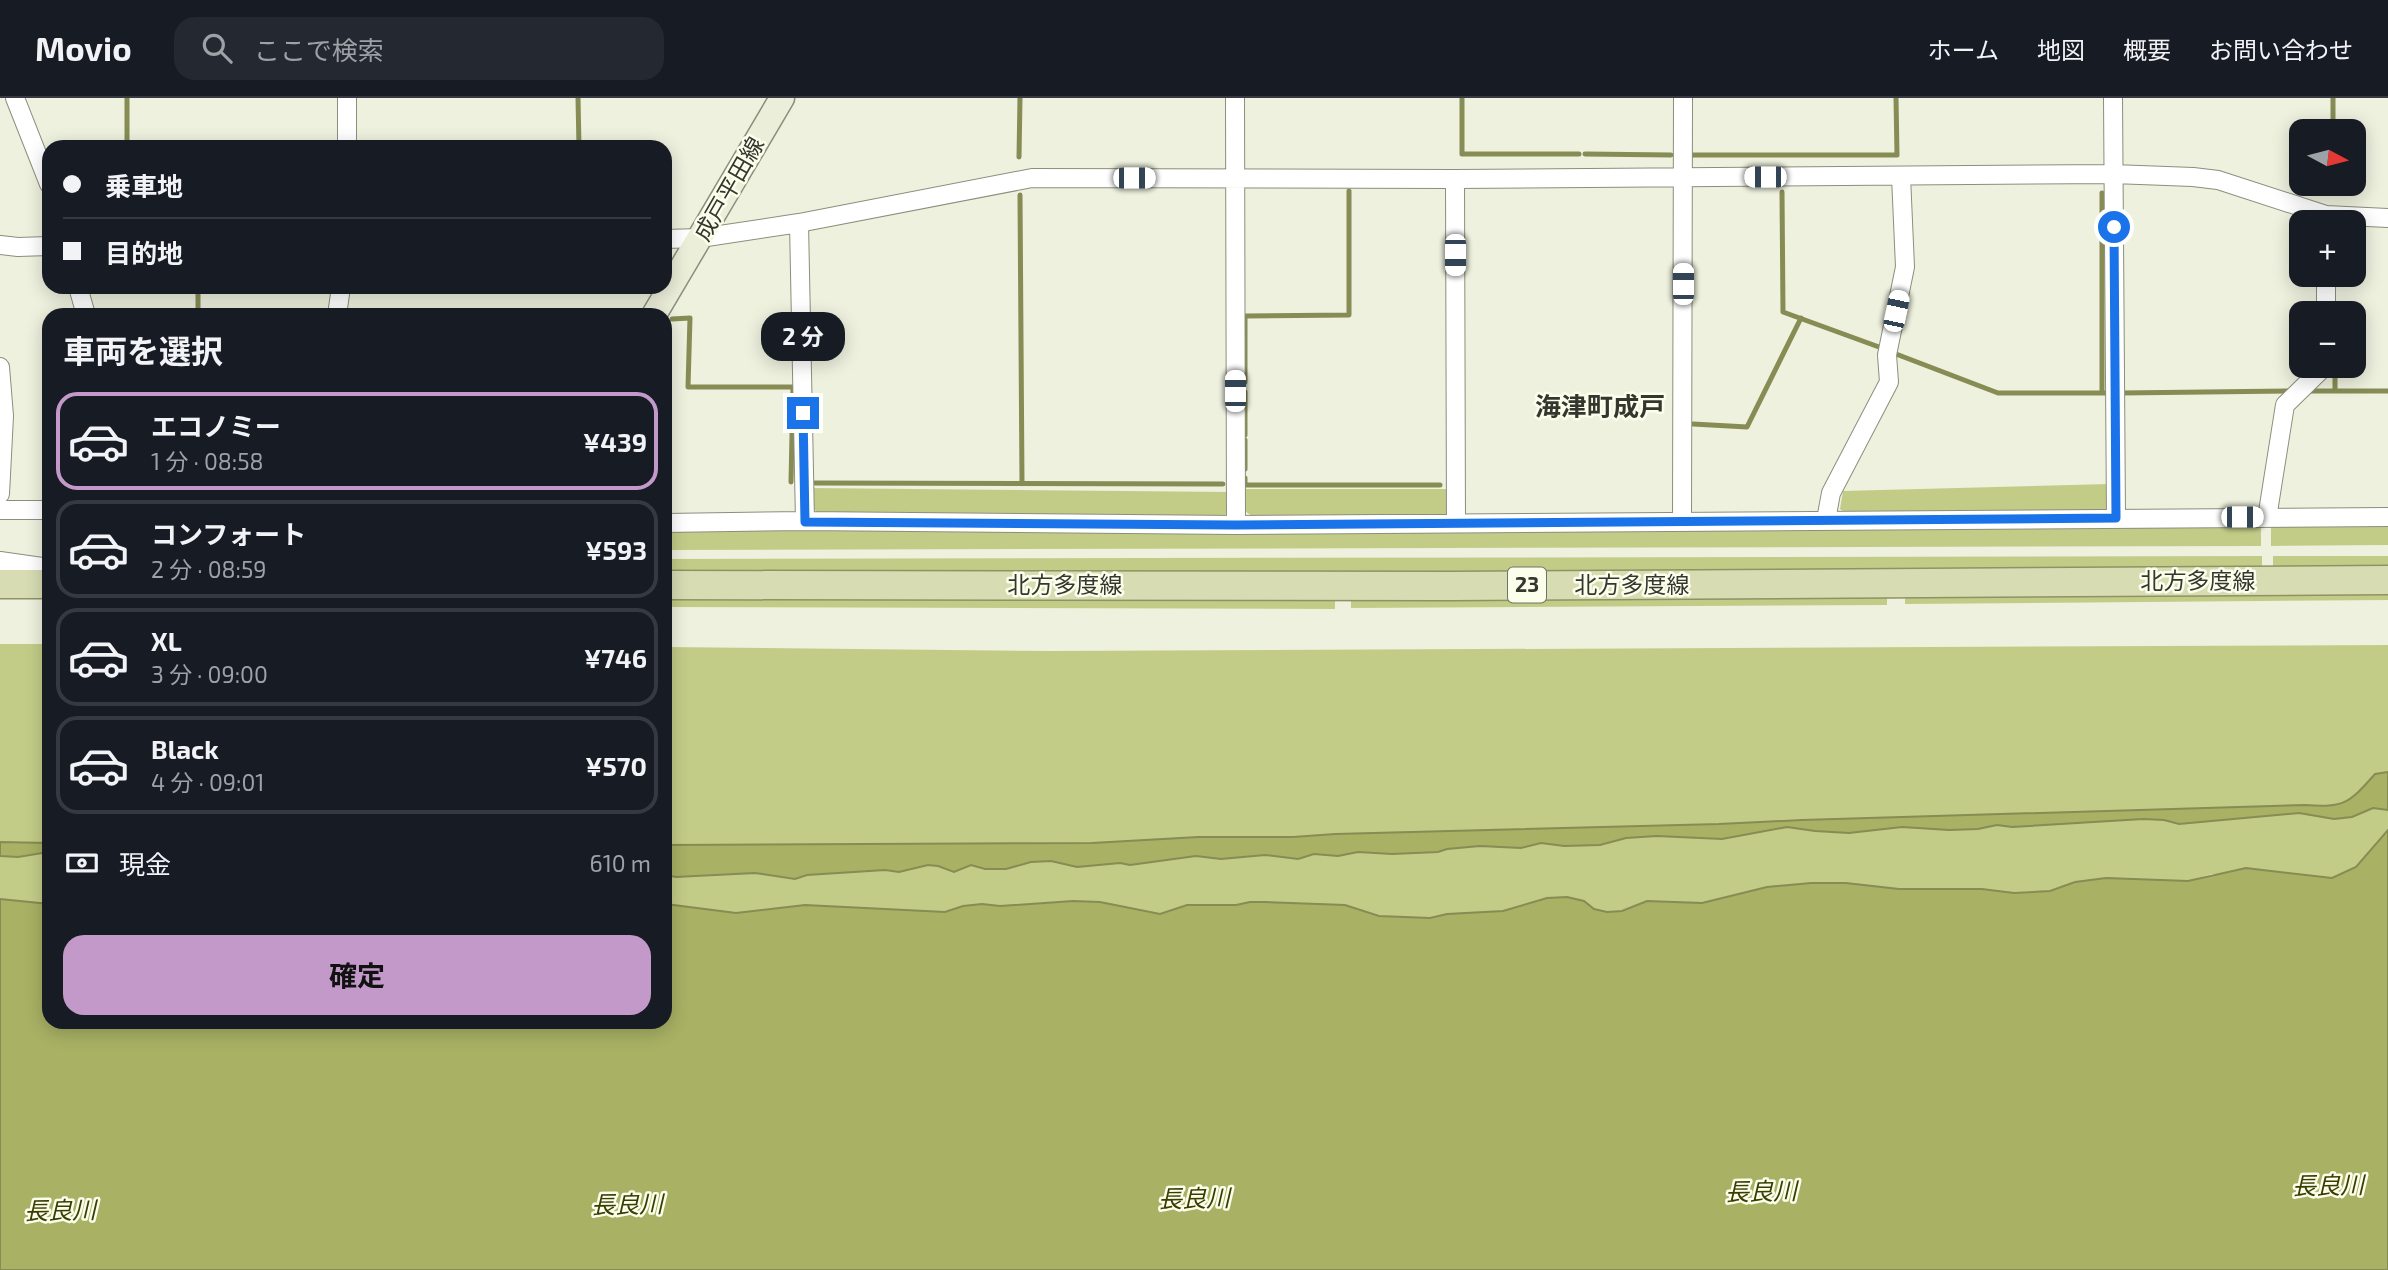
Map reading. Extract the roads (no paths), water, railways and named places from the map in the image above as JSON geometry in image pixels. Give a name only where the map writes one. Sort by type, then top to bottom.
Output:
[{"type":"main road","name":"成戸平田線","points":[[672,285],[782,98]]},
{"type":"main road","name":"北方多度線","points":[[672,585],[1467,586],[2388,580]]},
{"type":"main road","points":[[0,584],[42,584]]},
{"type":"street","points":[[15,98],[42,166]]},
{"type":"street","points":[[347,98],[347,140]]},
{"type":"street","points":[[1235,98],[1236,525]]},
{"type":"street","points":[[1682,522],[1683,98]]},
{"type":"street","points":[[2113,98],[2116,518]]},
{"type":"street","points":[[672,239],[700,238],[799,223],[1032,178],[1455,179],[2113,174],[2218,180],[2303,210]]},
{"type":"street","points":[[1826,520],[1831,493],[1889,382],[1887,355],[1905,267],[1901,176]]},
{"type":"street","points":[[1455,179],[1456,523]]},
{"type":"street","points":[[2366,218],[2388,218]]},
{"type":"street","points":[[799,223],[805,522]]},
{"type":"street","points":[[0,245],[42,246]]},
{"type":"street","points":[[0,367],[4,416],[0,494]]},
{"type":"street","points":[[2267,517],[2285,405],[2313,378]]},
{"type":"street","points":[[0,510],[42,510]]},
{"type":"street","points":[[672,523],[1236,525],[2388,517]]},
{"type":"street","points":[[0,561],[42,567]]},
{"type":"water","points":[[2388,772],[2388,810],[2373,808],[2352,817],[2334,819],[2299,813],[2179,824],[2143,819],[2012,827],[1997,825],[1949,830],[1902,827],[1849,833],[1787,827],[1722,839],[1657,836],[1626,838],[1600,845],[1564,846],[1541,843],[1521,848],[1480,846],[1438,852],[1358,852],[1338,856],[1314,854],[1298,859],[1265,855],[1221,859],[1196,856],[1130,865],[1120,863],[1077,867],[1051,861],[1031,862],[1006,869],[985,869],[971,865],[954,872],[928,865],[899,872],[885,870],[807,875],[795,879],[755,873],[672,876],[672,845],[1092,843],[1198,837],[1293,837],[2329,806],[2352,797],[2375,774]]},
{"type":"water","name":"長良川","points":[[2388,830],[2388,1270],[0,1270],[0,899],[42,903],[42,1029],[672,1029],[672,905],[736,913],[805,905],[945,912],[982,904],[1000,906],[1073,901],[1100,902],[1160,914],[1187,905],[1266,902],[1345,905],[1379,916],[1430,918],[1447,914],[1503,911],[1547,898],[1567,897],[1584,901],[1594,909],[1622,911],[1647,901],[1702,903],[1767,887],[1811,883],[1846,883],[1899,889],[1982,889],[2014,893],[2050,891],[2075,882],[2106,878],[2188,881],[2246,868],[2332,878],[2356,867]]},
{"type":"water","points":[[0,842],[42,843],[42,853],[18,857],[0,856]]},
{"type":"waterway","points":[[127,98],[127,140]]},
{"type":"waterway","points":[[578,98],[579,140]]},
{"type":"waterway","points":[[1019,157],[1020,98]]},
{"type":"waterway","points":[[1462,98],[1462,154],[1579,154]]},
{"type":"waterway","points":[[1691,155],[1897,155],[1896,98]]},
{"type":"waterway","points":[[2333,98],[2333,119]]},
{"type":"waterway","points":[[1585,154],[1671,155]]},
{"type":"waterway","points":[[1245,382],[1245,316],[1349,315],[1349,191]]},
{"type":"waterway","points":[[1782,192],[1783,312],[1879,347]]},
{"type":"waterway","points":[[2102,193],[2102,393]]},
{"type":"waterway","points":[[1020,195],[1022,484]]},
{"type":"waterway","points":[[198,294],[198,308]]},
{"type":"waterway","points":[[672,319],[690,318],[688,387],[793,387],[791,482]]},
{"type":"waterway","points":[[1693,424],[1747,427],[1801,318]]},
{"type":"waterway","points":[[1896,354],[1998,393],[2107,393]]},
{"type":"waterway","points":[[2335,378],[2335,391]]},
{"type":"waterway","points":[[2121,393],[2290,391]]},
{"type":"waterway","points":[[2310,391],[2388,391]]},
{"type":"waterway","points":[[1245,392],[1245,435]]},
{"type":"waterway","points":[[1245,440],[1245,469]]},
{"type":"waterway","points":[[1245,478],[1245,485],[1440,485]]},
{"type":"waterway","points":[[815,483],[1223,484]]},
{"type":"district","name":"海津町成戸","points":[[1600,407]]}]
